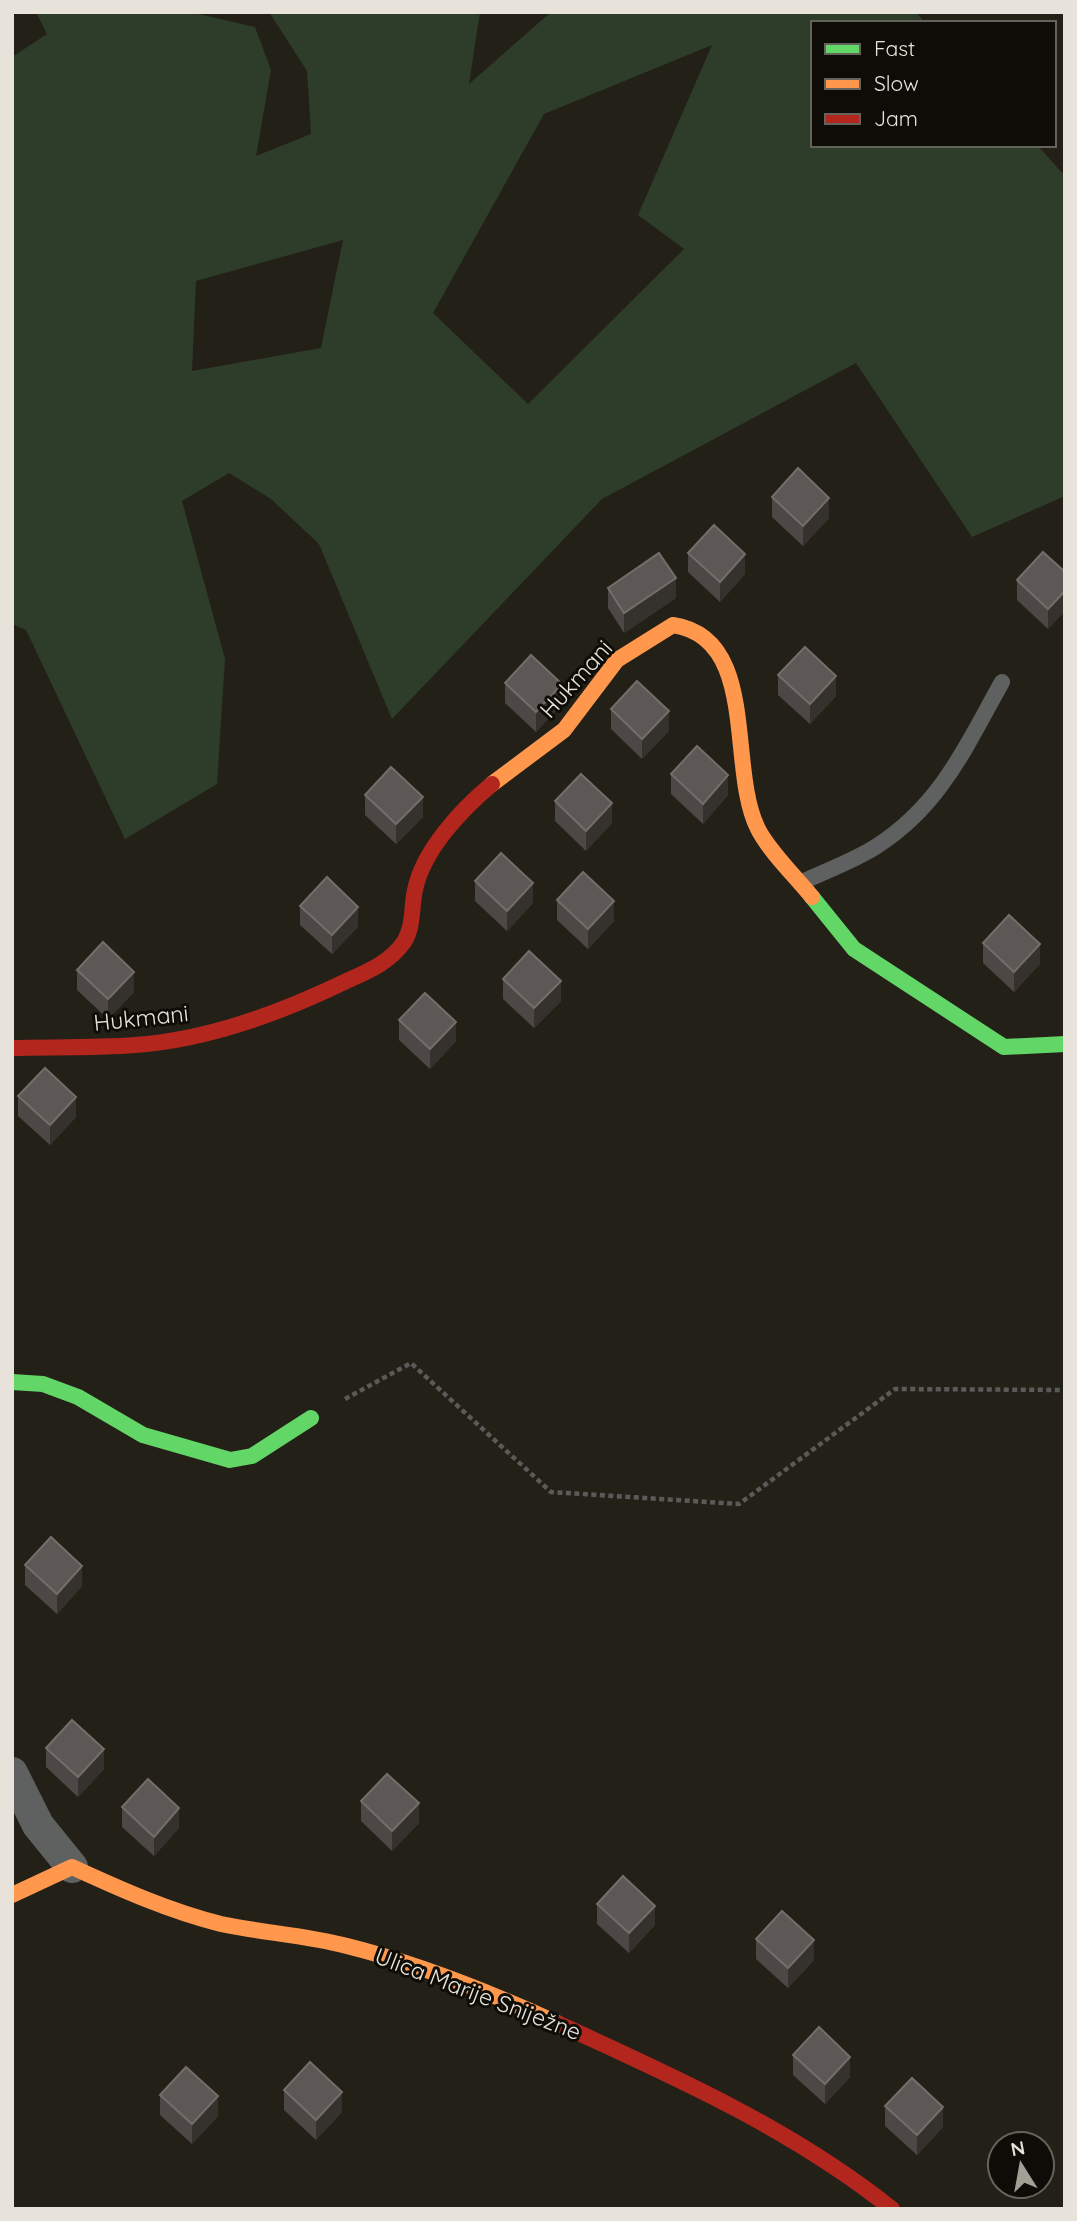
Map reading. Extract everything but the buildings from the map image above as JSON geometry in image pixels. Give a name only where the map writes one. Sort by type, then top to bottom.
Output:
[{"type":"street","name":"Hukmani","points":[[12,1048],[136,1045],[223,1030],[288,1009],[388,961],[405,940],[412,921],[415,888],[439,839],[463,808],[508,770],[564,730],[617,660],[673,625],[693,628],[717,649],[731,674],[749,804],[758,829],[854,949],[1004,1047],[1065,1044]]},
{"type":"street","points":[[12,1382],[43,1384],[78,1396],[143,1434],[230,1461],[252,1456],[311,1418]]},
{"type":"street","name":"Ulica Marije Sniježne","points":[[12,1773],[38,1825],[72,1867],[131,1895],[211,1920],[238,1928],[350,1946],[543,2014],[789,2135],[865,2186],[892,2209]]},
{"type":"street","points":[[12,1895],[72,1867]]},
{"type":"lane","points":[[800,883],[875,848],[910,822],[937,794],[1002,682]]},
{"type":"path","points":[[311,1418],[411,1363],[551,1492],[739,1504],[895,1388],[1065,1390]]},
{"type":"green space","points":[[36,12],[190,12],[255,27],[271,70],[256,156],[311,134],[307,71],[269,12],[480,12],[469,84],[551,12],[916,12],[923,21],[811,21],[811,147],[1039,147],[1065,176],[1065,496],[972,537],[856,363],[602,499],[392,719],[319,544],[271,499],[229,473],[182,501],[225,659],[217,784],[125,839],[26,630],[12,624],[12,57],[47,34]],"holes":[[[712,45],[638,215],[684,249],[528,404],[433,313],[544,114]],[[343,240],[321,348],[192,371],[196,281]]]},
{"type":"traffic: fast","points":[[812,897],[854,949],[1004,1047],[1065,1044]]},
{"type":"traffic: fast","points":[[12,1382],[43,1384],[78,1397],[143,1435],[230,1460],[252,1456],[311,1418]]},
{"type":"traffic: slow","points":[[492,784],[564,730],[617,660],[673,625],[700,635],[719,654],[730,679],[749,803],[758,829],[812,897]]},
{"type":"traffic: slow","points":[[12,1895],[72,1867],[145,1899],[202,1919],[332,1942],[401,1961],[480,1990],[557,2023]]},
{"type":"traffic: jam","points":[[12,1048],[120,1046],[188,1038],[265,1016],[374,968],[398,950],[407,936],[419,875],[435,845],[468,805],[492,784]]},
{"type":"traffic: jam","points":[[557,2023],[688,2084],[773,2129],[854,2180],[892,2209]]}]
